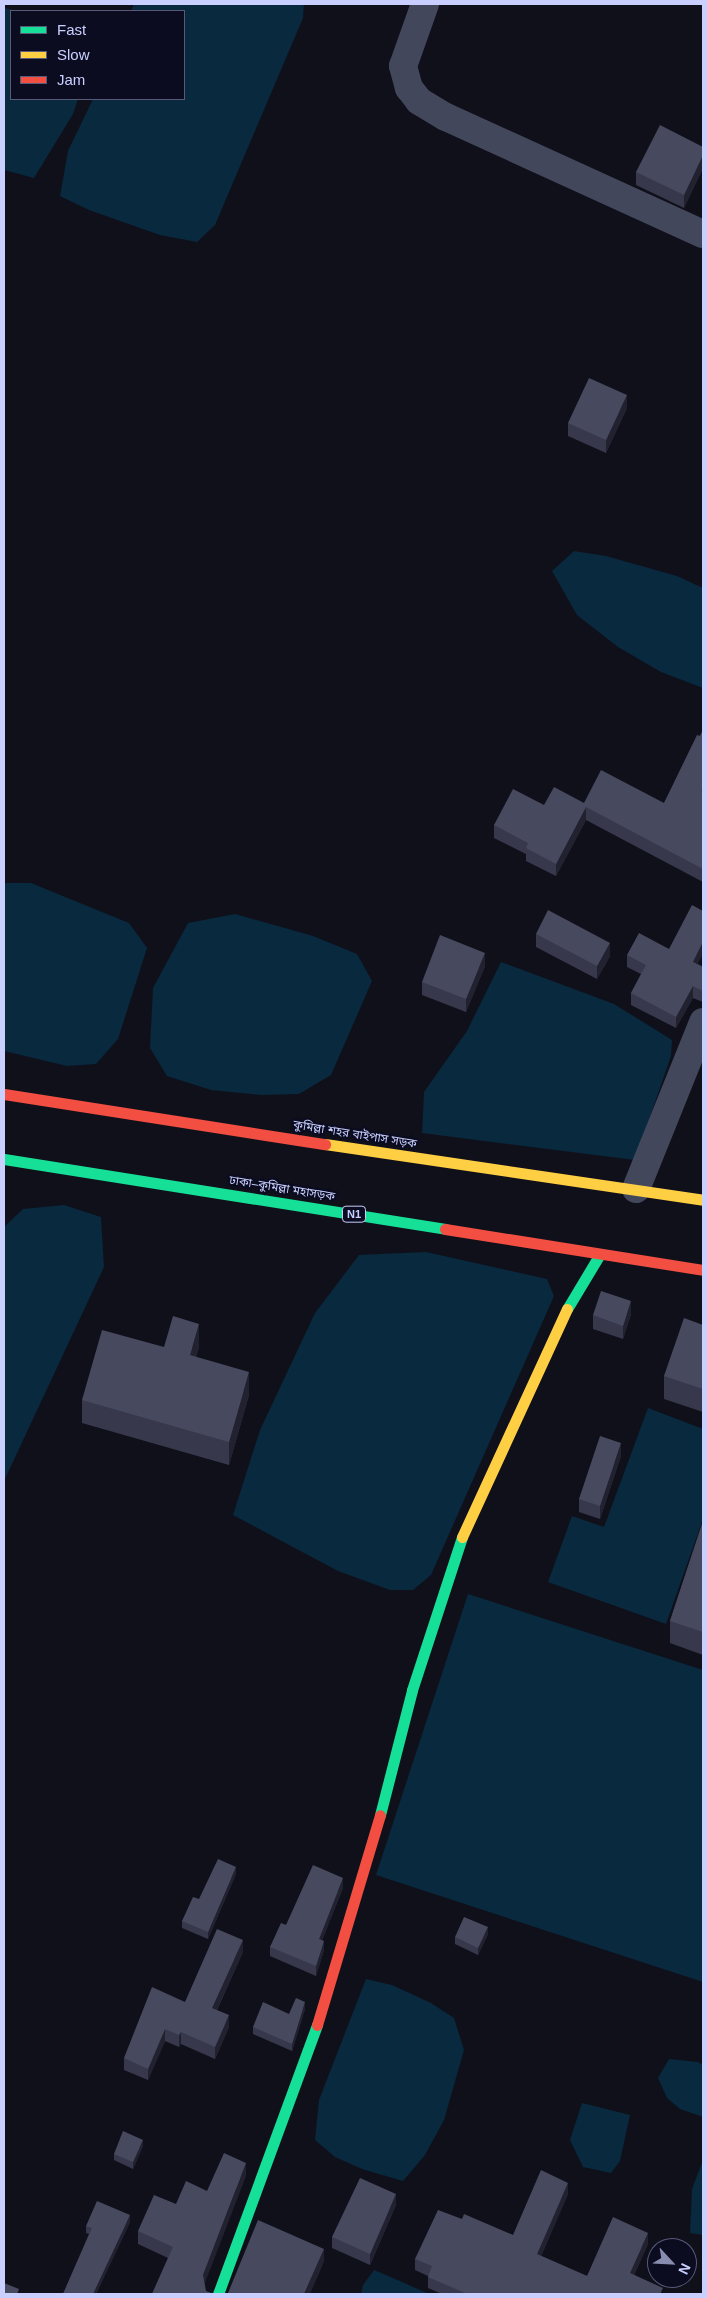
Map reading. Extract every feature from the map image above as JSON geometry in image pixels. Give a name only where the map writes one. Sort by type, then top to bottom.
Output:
[{"type":"main road","name":"কুমিল্লা শহর বাইপাস সড়ক","points":[[4,1094],[533,1177],[636,1189],[703,1200]]},
{"type":"main road","name":"ঢাকা–কুমিল্লা মহাসড়ক","points":[[4,1159],[703,1270]]},
{"type":"main road","points":[[218,2294],[304,2066],[369,1857],[412,1690],[456,1551],[563,1316],[600,1254]]},
{"type":"street","points":[[425,4],[403,66],[409,88],[419,101],[446,117],[703,234]]},
{"type":"street","points":[[636,1189],[703,1022]]},
{"type":"water","points":[[134,4],[304,4],[303,18],[215,225],[197,242],[160,235],[89,210],[60,196],[68,151],[93,100],[185,100],[185,10],[131,10]]},
{"type":"water","points":[[4,8],[14,10],[10,10],[10,100],[78,100],[73,114],[34,178],[4,170]]},
{"type":"water","points":[[574,551],[606,556],[677,576],[703,588],[703,688],[661,672],[618,647],[577,615],[552,571]]},
{"type":"water","points":[[4,883],[31,883],[129,923],[147,948],[118,1039],[96,1064],[67,1066],[4,1051]]},
{"type":"water","points":[[235,914],[313,936],[357,954],[372,981],[331,1075],[299,1094],[261,1095],[211,1090],[167,1076],[150,1048],[153,988],[188,923]]},
{"type":"water","points":[[501,962],[614,1004],[672,1040],[671,1056],[635,1160],[422,1133],[424,1092],[467,1031]]},
{"type":"water","points":[[64,1205],[101,1217],[104,1267],[4,1481],[4,1227],[23,1209]]},
{"type":"water","points":[[426,1252],[547,1279],[554,1296],[431,1575],[413,1590],[390,1590],[338,1571],[233,1515],[260,1430],[315,1313],[359,1255]]},
{"type":"water","points":[[648,1408],[703,1429],[703,1519],[666,1624],[548,1582],[572,1516],[604,1527]]},
{"type":"water","points":[[468,1594],[703,1670],[703,1982],[376,1875]]},
{"type":"water","points":[[366,1979],[392,1985],[431,2003],[454,2018],[464,2050],[444,2120],[425,2155],[403,2181],[362,2169],[335,2157],[315,2140],[319,2100]]},
{"type":"water","points":[[669,2059],[698,2062],[703,2065],[703,2117],[680,2109],[667,2098],[658,2078]]},
{"type":"water","points":[[582,2103],[630,2115],[620,2161],[611,2173],[583,2167],[570,2140]]},
{"type":"water","points":[[703,2160],[703,2235],[690,2233],[692,2189]]},
{"type":"water","points":[[374,2270],[429,2294],[361,2294],[363,2285]]},
{"type":"building","points":[[660,125],[703,147],[703,155],[684,195],[636,172]]},
{"type":"building","points":[[589,378],[627,395],[606,440],[568,423]]},
{"type":"building","points":[[703,730],[703,787],[701,791],[703,792],[703,869],[586,807],[556,864],[526,848],[528,843],[494,825],[513,789],[544,805],[554,787],[584,803],[601,770],[664,803],[697,735],[700,736]]},
{"type":"building","points":[[692,905],[703,911],[703,942],[693,962],[703,967],[703,991],[693,986],[676,1017],[631,993],[646,965],[627,955],[639,933],[669,949]]},
{"type":"building","points":[[548,910],[610,943],[597,966],[536,934]]},
{"type":"building","points":[[440,935],[485,953],[466,999],[422,982]]},
{"type":"building","points":[[601,1291],[631,1301],[623,1326],[593,1315]]},
{"type":"building","points":[[173,1316],[199,1324],[190,1355],[249,1372],[229,1442],[82,1400],[102,1330],[164,1347]]},
{"type":"building","points":[[684,1318],[703,1325],[703,1389],[664,1376]]},
{"type":"building","points":[[600,1436],[621,1443],[600,1506],[579,1499]]},
{"type":"building","points":[[703,1521],[703,1632],[670,1621]]},
{"type":"building","points":[[218,1859],[236,1867],[208,1932],[182,1921],[193,1897],[199,1899]]},
{"type":"building","points":[[313,1865],[343,1878],[319,1939],[324,1941],[316,1966],[270,1947],[281,1923],[286,1925]]},
{"type":"building","points":[[464,1917],[488,1927],[478,1948],[455,1937]]},
{"type":"building","points":[[217,1929],[243,1940],[212,2008],[229,2015],[215,2047],[181,2032],[179,2035],[165,2029],[148,2069],[124,2058],[152,1987],[185,2002]]},
{"type":"building","points":[[296,1998],[305,2002],[292,2044],[253,2027],[263,2002],[289,2014]]},
{"type":"building","points":[[123,2131],[143,2140],[133,2162],[114,2154]]},
{"type":"building","points":[[224,2153],[246,2163],[203,2275],[206,2291],[214,2294],[152,2294],[173,2247],[138,2231],[154,2195],[176,2204],[186,2181],[207,2191]]},
{"type":"building","points":[[541,2170],[568,2183],[537,2254],[587,2276],[613,2217],[648,2233],[630,2273],[647,2281],[647,2288],[663,2288],[660,2294],[464,2294],[428,2277],[432,2266],[415,2259],[438,2210],[462,2219],[464,2214],[513,2235]]},
{"type":"building","points":[[360,2178],[396,2194],[370,2254],[332,2237]]},
{"type":"building","points":[[97,2201],[130,2215],[93,2294],[63,2294],[92,2228],[86,2226]]},
{"type":"building","points":[[258,2220],[324,2249],[304,2294],[225,2294],[228,2293]]},
{"type":"building","points":[[4,2283],[19,2289],[17,2294],[4,2294]]},
{"type":"traffic: fast","points":[[4,1159],[445,1229]]},
{"type":"traffic: fast","points":[[567,1309],[600,1254]]},
{"type":"traffic: fast","points":[[380,1815],[412,1690],[462,1537]]},
{"type":"traffic: fast","points":[[218,2294],[317,2025]]},
{"type":"traffic: slow","points":[[325,1144],[703,1200]]},
{"type":"traffic: slow","points":[[462,1537],[567,1309]]},
{"type":"traffic: jam","points":[[4,1094],[325,1144]]},
{"type":"traffic: jam","points":[[445,1229],[703,1270]]},
{"type":"traffic: jam","points":[[317,2025],[380,1815]]}]
